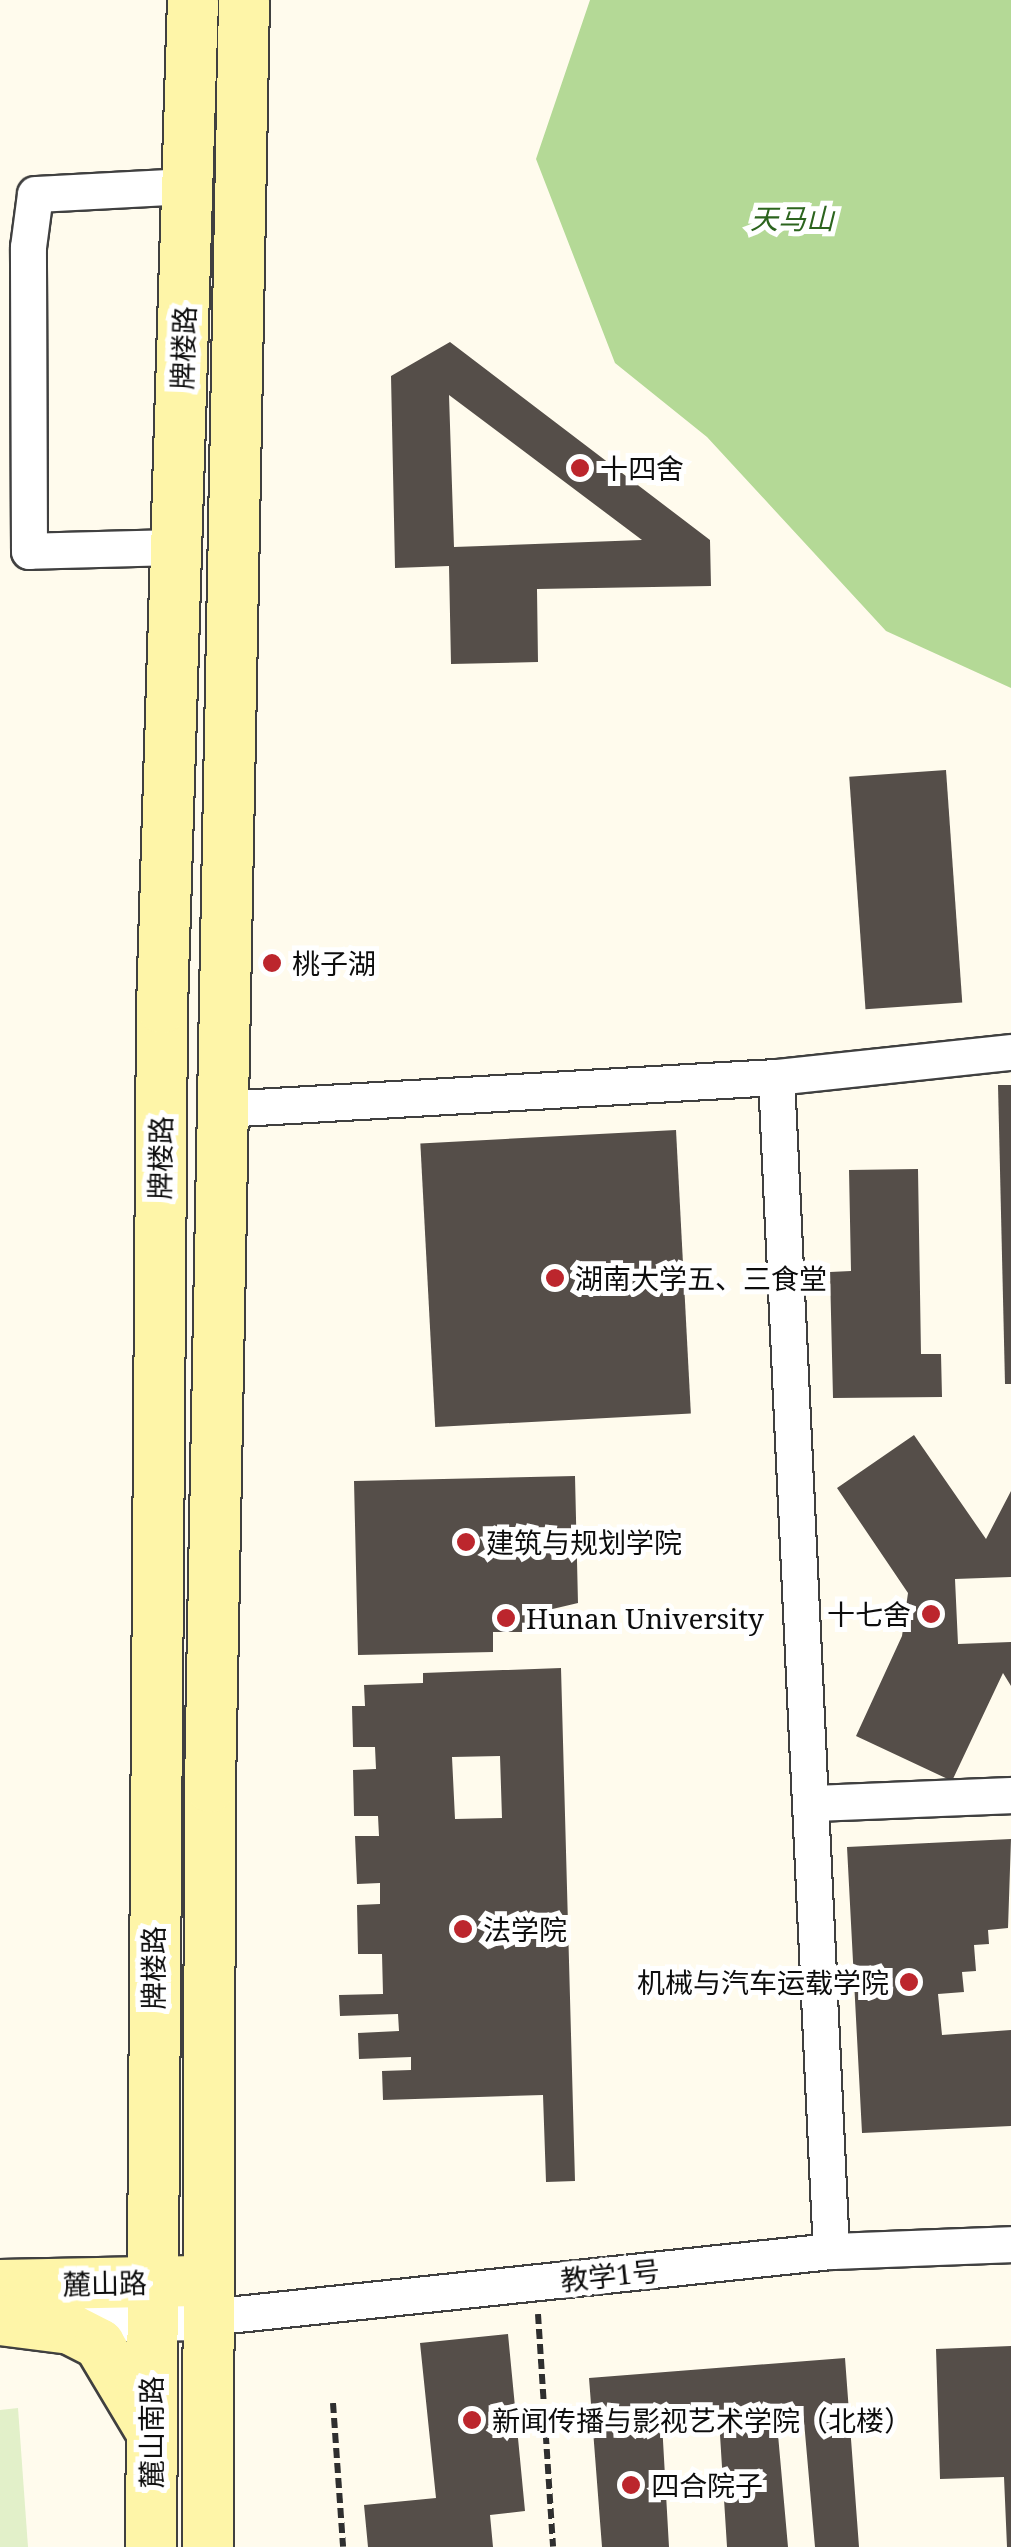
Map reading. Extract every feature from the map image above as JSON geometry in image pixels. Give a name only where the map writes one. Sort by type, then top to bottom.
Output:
[{"type":"main road","name":"牌楼路","points":[[150,2299],[162,1008],[193,0]]},
{"type":"main road","name":"牌楼路","points":[[208,2547],[222,1109],[244,0]]},
{"type":"main road","points":[[15,2302],[108,2253],[141,2207],[151,2174]]},
{"type":"main road","name":"麓山路","points":[[15,2302],[209,2298]]},
{"type":"main road","name":"麓山南路","points":[[150,2299],[152,2547]]},
{"type":"main road","points":[[15,2302],[99,2344],[151,2434]]},
{"type":"street","points":[[177,547],[29,551],[28,247],[35,194],[188,186]]},
{"type":"street","points":[[222,1109],[776,1077],[1011,1052]]},
{"type":"street","points":[[776,1077],[813,1803],[831,2252]]},
{"type":"street","points":[[813,1803],[1011,1795]]},
{"type":"street","name":"教学1号","points":[[209,2298],[536,2282],[831,2252],[1011,2244]]},
{"type":"path","points":[[536,2282],[553,2547]]},
{"type":"path","points":[[333,2403],[344,2547]]},
{"type":"green space","name":"天马山","points":[[590,0],[1011,0],[1011,688],[886,631],[707,437],[615,363],[536,159]]},
{"type":"green space","points":[[18,2408],[28,2547],[0,2547],[0,2410]]},
{"type":"building","name":"十四舍","points":[[450,342],[710,540],[711,586],[537,589],[538,662],[451,664],[449,566],[395,568],[391,376]],"holes":[[[449,395],[642,540],[454,547]]]},
{"type":"building","points":[[946,770],[962,1002],[865,1009],[849,777]]},
{"type":"building","points":[[998,1085],[1011,1085],[1011,1384],[1005,1384]]},
{"type":"building","name":"湖南大学五、三食堂","points":[[676,1130],[691,1414],[435,1427],[420,1143]]},
{"type":"building","points":[[918,1169],[921,1354],[941,1354],[942,1397],[833,1398],[830,1272],[851,1271],[849,1170]]},
{"type":"building","name":"十七舍","points":[[914,1435],[986,1539],[1011,1491],[1011,1577],[955,1579],[958,1644],[1011,1642],[1011,1686],[1003,1673],[952,1781],[856,1736],[902,1636],[908,1593],[837,1488]]},
{"type":"building","name":"建筑与规划学院","points":[[575,1476],[578,1603],[527,1615],[527,1632],[493,1632],[493,1652],[358,1655],[354,1481]]},
{"type":"building","name":"法学院","points":[[561,1668],[575,2181],[546,2182],[543,2095],[383,2100],[382,2071],[411,2070],[411,2057],[359,2059],[358,2033],[399,2031],[398,2014],[340,2016],[339,1995],[383,1994],[382,1954],[358,1954],[357,1905],[380,1904],[380,1883],[357,1884],[355,1836],[379,1836],[378,1816],[354,1816],[353,1770],[376,1769],[375,1747],[353,1747],[352,1706],[365,1706],[364,1685],[423,1683],[423,1673]],"holes":[[[500,1756],[502,1818],[455,1819],[452,1757]]]},
{"type":"building","name":"机械与汽车运载学院","points":[[1011,1839],[1008,1928],[988,1930],[989,1944],[974,1945],[976,1971],[962,1972],[964,1992],[938,1994],[942,2035],[1011,2030],[1011,2126],[862,2133],[847,1847]]},
{"type":"building","name":"新闻传播与影视艺术学院（北楼）","points":[[508,2334],[525,2511],[490,2515],[493,2547],[368,2547],[364,2505],[436,2498],[420,2343]]},
{"type":"building","points":[[1011,2346],[1011,2547],[1007,2547],[1004,2477],[940,2479],[936,2349]]},
{"type":"building","name":"四合院子","points":[[845,2358],[859,2547],[815,2547],[803,2410],[776,2412],[788,2547],[727,2547],[719,2419],[662,2423],[669,2547],[602,2547],[589,2378]]},
{"type":"place","name":"十四舍","points":[[580,468]]},
{"type":"place","name":"桃子湖","points":[[272,963]]},
{"type":"place","name":"湖南大学五、三食堂","points":[[555,1278]]},
{"type":"place","name":"建筑与规划学院","points":[[466,1542]]},
{"type":"place","name":"十七舍","points":[[931,1614]]},
{"type":"place","name":"Hunan University","points":[[506,1618]]},
{"type":"place","name":"法学院","points":[[463,1929]]},
{"type":"place","name":"机械与汽车运载学院","points":[[909,1982]]},
{"type":"place","name":"新闻传播与影视艺术学院（北楼）","points":[[472,2420]]},
{"type":"place","name":"四合院子","points":[[631,2485]]}]
